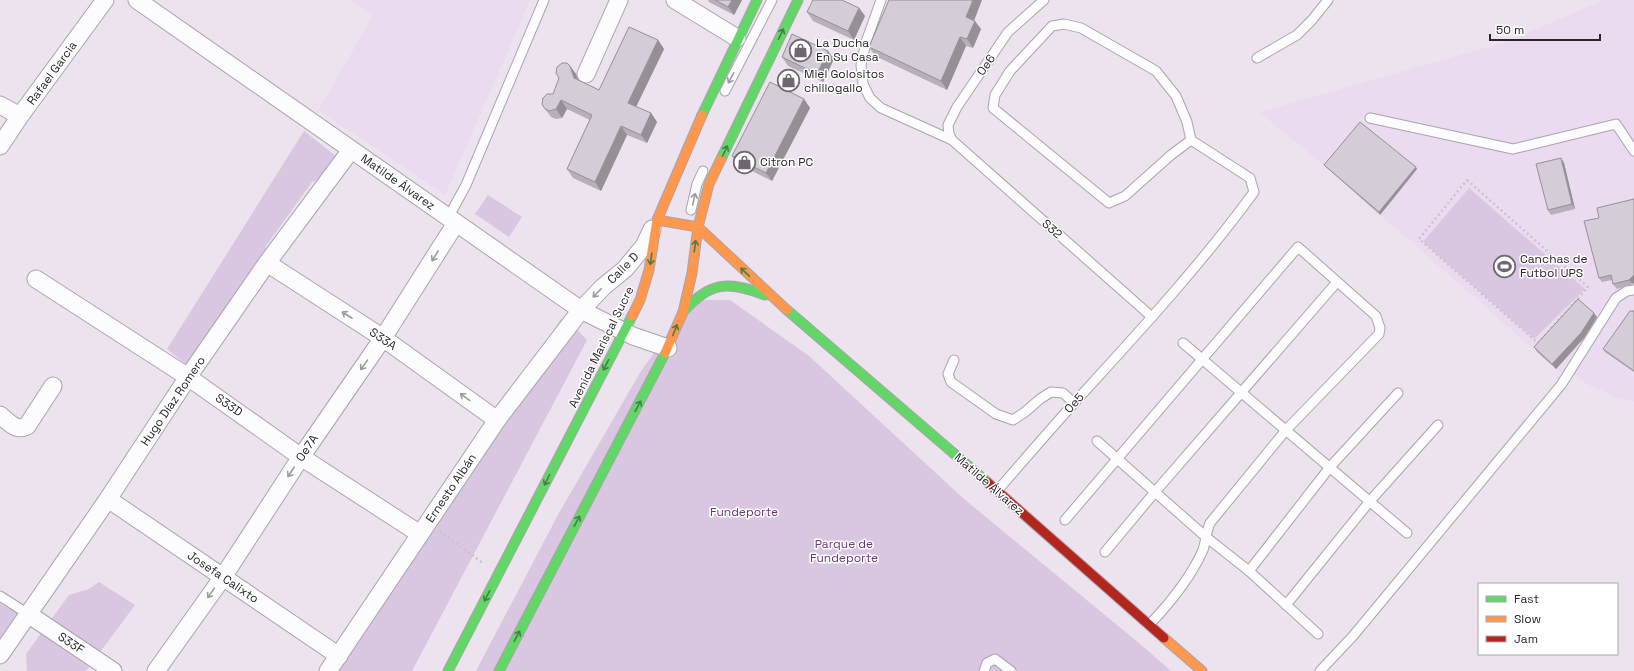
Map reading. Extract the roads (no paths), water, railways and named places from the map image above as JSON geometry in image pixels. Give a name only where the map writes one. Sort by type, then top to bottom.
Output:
[{"type":"main road","name":"Avenida Mariscal Sucre","points":[[448,671],[498,574],[629,336],[666,218],[709,99],[743,41],[757,0]]},
{"type":"main road","points":[[499,671],[683,312],[692,273],[698,227],[709,184],[798,0]]},
{"type":"main road","points":[[666,218],[688,229],[698,227]]},
{"type":"main road","name":"Matilde Álvarez","points":[[698,227],[774,299],[997,491],[1202,671]]},
{"type":"main road","name":"Matilde Álvarez","points":[[683,312],[700,294],[723,286],[748,288],[774,299]]},
{"type":"street","name":"Rafael Garcia","points":[[0,146],[20,116],[105,0]]},
{"type":"street","name":"Matilde Álvarez","points":[[136,0],[581,310],[629,336],[664,347]]},
{"type":"street","points":[[586,74],[619,0]]},
{"type":"street","points":[[675,0],[743,41]]},
{"type":"street","points":[[0,105],[20,116]]},
{"type":"street","name":"Hugo Díaz Romero","points":[[0,655],[108,499],[188,377],[266,263],[351,150]]},
{"type":"street","name":"Calle D","points":[[581,310],[603,287],[625,269],[666,218]]},
{"type":"street","name":"Oe7A","points":[[156,671],[222,577],[301,457],[383,338],[452,220]]},
{"type":"street","name":"S33A","points":[[266,263],[383,338],[497,420]]},
{"type":"street","name":"S33D","points":[[36,279],[188,377],[301,457],[424,528]]},
{"type":"street","name":"Ernesto Albán","points":[[328,671],[497,420],[581,310]]},
{"type":"street","points":[[0,415],[17,428],[22,429],[27,426],[53,386]]},
{"type":"street","name":"Josefa Calixto","points":[[108,499],[338,656]]},
{"type":"street","name":"S33F","points":[[28,614],[114,671]]},
{"type":"lane","points":[[452,220],[544,0]]},
{"type":"lane","points":[[722,96],[743,41],[772,0]]},
{"type":"lane","points":[[743,92],[789,0]]},
{"type":"lane","name":"S32","points":[[881,0],[866,42],[861,65],[863,84],[870,98],[881,108],[952,140],[1152,317]]},
{"type":"lane","name":"Oe6","points":[[952,140],[949,134],[948,124],[957,107],[1008,32],[1044,0]]},
{"type":"lane","points":[[1257,58],[1297,35],[1312,20],[1328,0]]},
{"type":"lane","points":[[1064,24],[1081,28],[1156,71],[1176,96],[1187,122],[1191,140],[1171,155],[1125,196],[1109,203],[993,108],[995,95],[1010,71],[1052,26],[1064,24]]},
{"type":"lane","points":[[666,218],[715,109]]},
{"type":"lane","points":[[1370,118],[1513,149],[1616,124],[1634,151]]},
{"type":"lane","name":"Oe5","points":[[997,491],[1152,317],[1234,219],[1254,192],[1250,178],[1191,140]]},
{"type":"lane","points":[[688,229],[697,184],[708,163]]},
{"type":"lane","points":[[1065,520],[1298,247],[1376,316],[1380,328],[1379,334],[1286,430],[1210,523],[1207,529],[1203,549],[1187,577],[1162,612],[1150,624]]},
{"type":"lane","points":[[1104,552],[1337,282]]},
{"type":"lane","points":[[1320,671],[1353,636],[1561,385],[1616,298],[1627,291],[1634,290]]},
{"type":"lane","points":[[629,336],[650,299]]},
{"type":"lane","points":[[566,522],[664,347],[672,314]]},
{"type":"lane","points":[[1183,343],[1407,533]]},
{"type":"lane","points":[[954,360],[948,374],[951,382],[996,414],[1013,420],[1051,392],[1063,393],[1074,403]]},
{"type":"lane","points":[[1249,571],[1330,467],[1398,393]]},
{"type":"lane","points":[[1286,605],[1370,501],[1438,425]]},
{"type":"lane","points":[[1097,442],[1206,537],[1249,571],[1318,634]]},
{"type":"lane","points":[[0,596],[28,614]]},
{"type":"lane","points":[[984,671],[987,663],[995,659],[1011,671]]},
{"type":"place","name":"La Ducha En Su Casa","points":[[800,50]]},
{"type":"place","name":"Miel Golositos chillogallo","points":[[789,81]]},
{"type":"place","name":"Citron PC","points":[[744,162]]},
{"type":"place","name":"Canchas de Futbol UPS","points":[[1504,266]]},
{"type":"park label","name":"Fundeporte","points":[[744,512]]},
{"type":"park label","name":"Parque de Fundeporte","points":[[844,551]]}]
